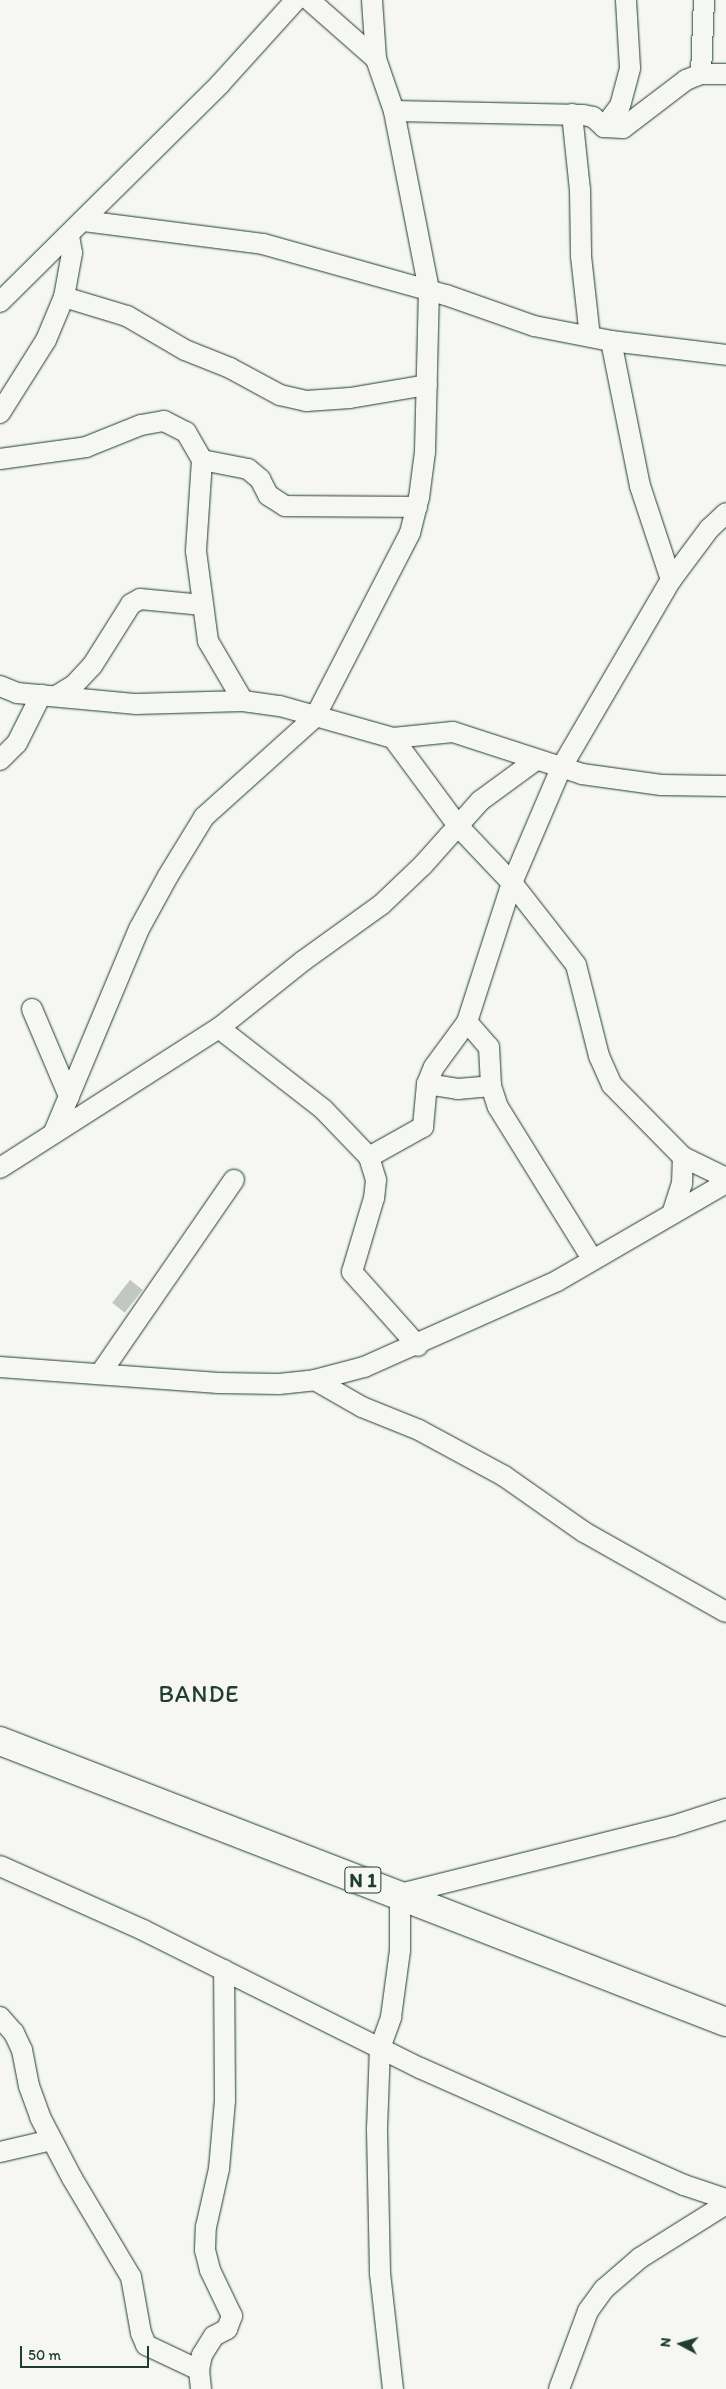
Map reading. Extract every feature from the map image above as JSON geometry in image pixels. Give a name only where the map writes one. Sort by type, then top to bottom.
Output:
[{"type":"highway","name":"N 1","points":[[0,1740],[726,2022]]},
{"type":"street","points":[[0,302],[69,236],[220,84],[296,0]]},
{"type":"street","points":[[309,0],[376,59]]},
{"type":"street","points":[[54,1132],[138,929],[204,817],[315,717],[410,533],[417,506],[425,452],[429,290],[394,111],[376,59],[372,0]]},
{"type":"street","points":[[604,127],[620,106],[630,68],[626,0]]},
{"type":"street","points":[[701,74],[704,0]]},
{"type":"street","points":[[394,111],[572,114],[593,117],[604,127],[623,128],[686,80],[701,74],[726,74]]},
{"type":"street","points":[[572,114],[590,337]]},
{"type":"street","points":[[84,221],[263,244],[496,310],[534,326],[611,341],[726,356]]},
{"type":"street","points":[[0,413],[46,340],[64,297],[72,253],[69,236]]},
{"type":"street","points":[[64,297],[128,316],[185,350],[230,368],[280,395],[306,401],[350,398],[427,385]]},
{"type":"street","points":[[611,341],[640,486],[671,580]]},
{"type":"street","points":[[0,459],[86,447],[141,425],[164,421],[186,432],[202,460],[196,551],[208,641],[214,656],[243,701]]},
{"type":"street","points":[[202,460],[248,468],[260,479],[268,495],[285,506],[417,506]]},
{"type":"street","points":[[369,1157],[423,1128],[427,1084],[434,1067],[467,1022],[512,883],[560,768],[671,580],[709,529],[726,514]]},
{"type":"street","points":[[0,760],[18,743],[48,695],[74,686],[92,666],[131,604],[140,599],[203,606]]},
{"type":"street","points":[[0,686],[17,693],[136,704],[243,701],[280,706],[393,738],[453,732],[582,774],[661,785],[726,786]]},
{"type":"street","points":[[393,738],[458,826],[512,883],[576,965],[599,1056],[612,1085],[683,1157],[726,1178]]},
{"type":"street","points":[[0,1168],[219,1028],[303,961],[381,905],[480,801],[536,760]]},
{"type":"street","points":[[32,1009],[69,1096]]},
{"type":"street","points":[[467,1022],[489,1047],[491,1086],[498,1107],[593,1260]]},
{"type":"street","points":[[219,1028],[323,1109],[369,1157],[376,1180],[374,1198],[352,1272],[418,1346]]},
{"type":"street","points":[[427,1084],[458,1088],[491,1086]]},
{"type":"street","points":[[672,1214],[682,1184],[683,1157]]},
{"type":"street","points":[[100,1374],[234,1180]]},
{"type":"street","points":[[0,1367],[218,1384],[279,1384],[314,1380],[364,1367],[418,1346],[557,1281],[726,1183]]},
{"type":"street","points":[[314,1380],[362,1407],[419,1430],[504,1476],[584,1532],[726,1612]]},
{"type":"street","points":[[393,2389],[380,2273],[377,2130],[380,2048],[392,2017],[400,1950],[400,1894],[673,1826],[726,1809]]},
{"type":"street","points":[[0,1866],[224,1970],[380,2048],[684,2185],[726,2199]]},
{"type":"street","points":[[0,2017],[14,2033],[22,2050],[29,2086],[52,2140],[104,2234],[124,2262],[131,2277],[141,2333],[146,2345],[200,2380],[202,2355],[214,2336],[227,2329],[232,2316],[210,2270],[205,2250],[206,2227],[219,2169],[225,2101],[224,1970]]},
{"type":"street","points":[[0,2152],[52,2140]]},
{"type":"street","points":[[560,2389],[588,2310],[604,2289],[640,2258],[726,2204]]},
{"type":"building","points":[[130,1280],[143,1290],[125,1313],[112,1303]]},
{"type":"district","name":"BANDE","points":[[199,1694]]}]
